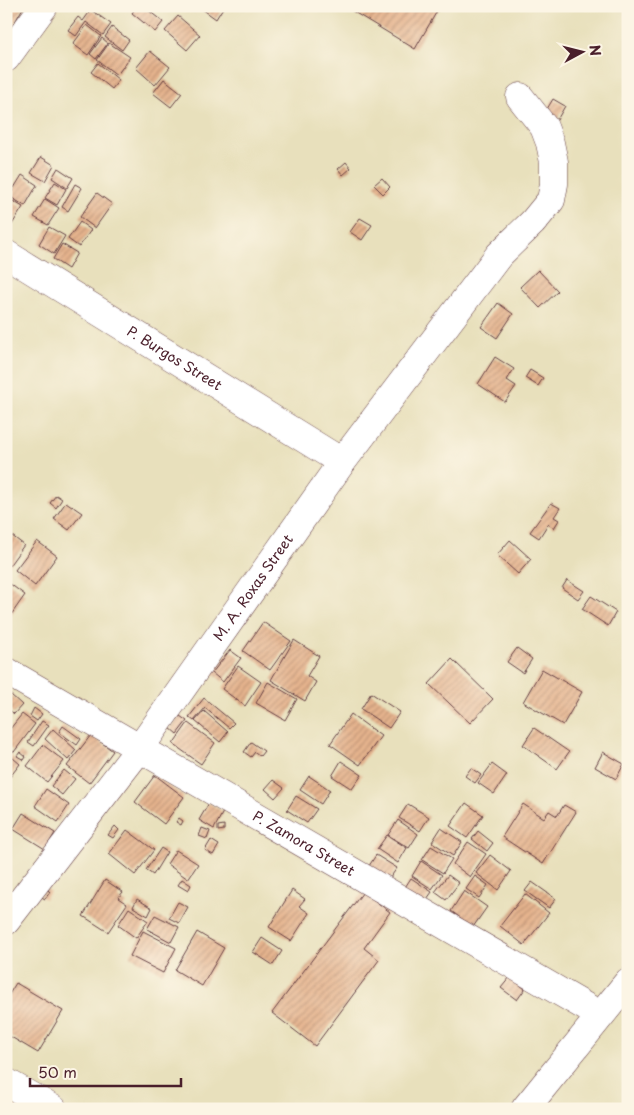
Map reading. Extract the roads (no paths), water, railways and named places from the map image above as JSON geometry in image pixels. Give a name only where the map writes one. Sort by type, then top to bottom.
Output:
[{"type":"street","points":[[11,42],[44,6]]},
{"type":"street","name":"M. A. Roxas Street","points":[[6,920],[140,748],[342,462],[499,255],[533,222],[551,200],[554,184],[554,162],[550,143],[544,126],[520,97]]},
{"type":"street","name":"P. Burgos Street","points":[[6,254],[342,462]]},
{"type":"street","name":"P. Zamora Street","points":[[6,671],[600,1015]]},
{"type":"street","points":[[526,1109],[628,982]]},
{"type":"street","points":[[6,1082],[53,1109]]}]
